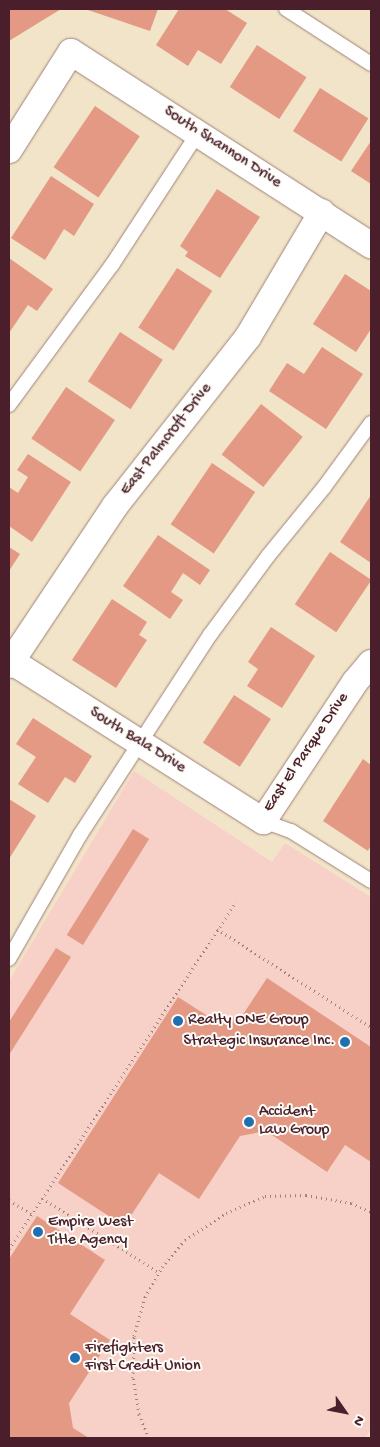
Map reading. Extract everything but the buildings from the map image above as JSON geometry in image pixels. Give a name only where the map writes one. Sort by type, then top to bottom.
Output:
[{"type":"street","name":"South Shannon Drive","points":[[9,150],[72,52],[371,245]]},
{"type":"street","name":"East Palmcroft Drive","points":[[10,663],[115,506],[248,337],[322,212]]},
{"type":"street","name":"East El Parque Drive","points":[[263,821],[355,682],[371,662]]},
{"type":"street","name":"South Bala Drive","points":[[10,663],[263,821]]},
{"type":"lane","points":[[286,9],[371,64]]},
{"type":"lane","points":[[9,405],[112,265],[198,133]]},
{"type":"lane","points":[[9,959],[80,835],[210,635],[268,556],[325,486],[371,423]]},
{"type":"lane","points":[[263,821],[291,831],[371,881]]},
{"type":"path","points":[[9,1249],[236,902]]},
{"type":"path","points":[[217,929],[371,1026]]},
{"type":"path","points":[[149,1438],[139,1414],[133,1378],[134,1336],[145,1297],[158,1272],[185,1240],[226,1213],[265,1196],[306,1195],[351,1203],[371,1212]]},
{"type":"path","points":[[42,1198],[158,1272]]},
{"type":"path","points":[[9,1200],[31,1214]]},
{"type":"shaded area","points":[[134,771],[272,862],[285,843],[371,897],[371,1429],[365,1438],[9,1438],[9,981]]},
{"type":"place","name":"Realty ONE Group","points":[[178,1021]]},
{"type":"place","name":"Strategic Insurance Inc.","points":[[345,1042]]},
{"type":"place","name":"Accident Law Group","points":[[249,1122]]},
{"type":"place","name":"Empire West Title Agency","points":[[38,1232]]},
{"type":"place","name":"Firefighters First Credit Union","points":[[75,1358]]}]
